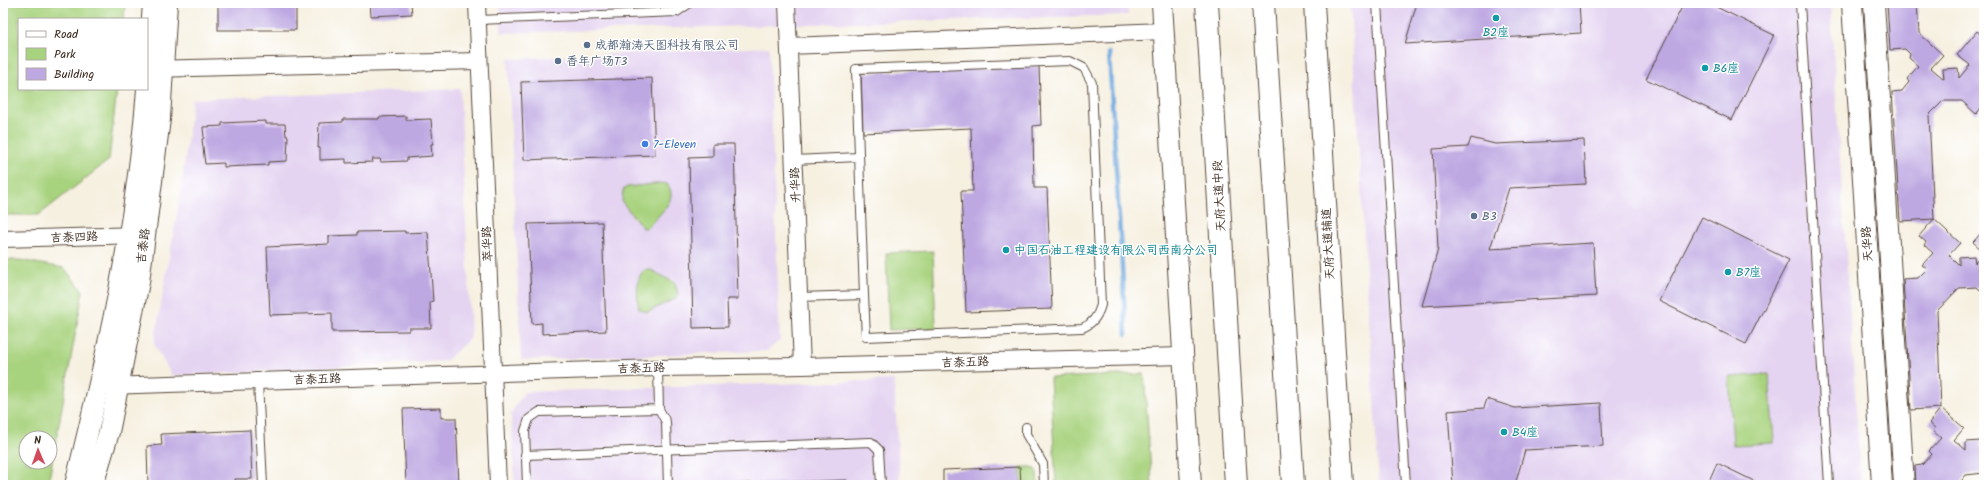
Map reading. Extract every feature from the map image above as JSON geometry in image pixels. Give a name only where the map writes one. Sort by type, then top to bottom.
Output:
[{"type":"main road","name":"天府大道中段","points":[[1207,3],[1236,485]]},
{"type":"main road","points":[[1263,3],[1293,485]]},
{"type":"street","name":"吉泰路","points":[[137,235],[160,119],[153,74],[153,3]]},
{"type":"street","name":"吉泰路","points":[[153,74],[167,3]]},
{"type":"street","name":"萃华路","points":[[477,3],[498,485]]},
{"type":"street","name":"升华路","points":[[787,3],[802,366]]},
{"type":"street","points":[[1162,3],[1191,485]]},
{"type":"street","name":"天府大道辅道","points":[[1314,3],[1343,485]]},
{"type":"street","name":"天华路","points":[[1852,3],[1882,485]]},
{"type":"street","name":"天华路","points":[[1874,3],[1904,485]]},
{"type":"street","points":[[789,46],[1164,31]]},
{"type":"street","points":[[153,74],[479,61]]},
{"type":"street","name":"吉泰路","points":[[75,485],[108,386],[139,282],[137,235],[147,90]]},
{"type":"street","name":"吉泰四路","points":[[3,239],[137,235]]},
{"type":"street","name":"吉泰五路","points":[[108,386],[658,368],[802,366],[1183,356]]},
{"type":"street","name":"吉泰路","points":[[93,485],[109,432],[108,386]]},
{"type":"lane","points":[[478,20],[676,12],[690,3]]},
{"type":"lane","points":[[1376,3],[1406,485]]},
{"type":"lane","points":[[1800,3],[1829,485]]},
{"type":"lane","points":[[1070,61],[1084,68],[1092,82],[1101,305],[1097,316],[1089,325],[1082,328],[866,337],[864,295],[856,70],[1070,61]]},
{"type":"lane","points":[[794,160],[859,157]]},
{"type":"lane","points":[[799,297],[864,295]]},
{"type":"lane","points":[[658,368],[659,408],[666,422],[668,485]]},
{"type":"lane","points":[[258,381],[263,485]]},
{"type":"lane","points":[[526,485],[525,431],[530,420],[539,412],[659,408]]},
{"type":"lane","points":[[1026,426],[1026,434],[1043,464],[1044,485]]},
{"type":"lane","points":[[525,455],[871,442],[879,450],[881,485]]},
{"type":"shaded area","points":[[500,3],[1127,3],[1128,15],[501,33]]},
{"type":"shaded area","points":[[1350,3],[1830,3],[1861,485],[1379,485]]},
{"type":"shaded area","points":[[769,47],[780,340],[767,351],[521,360],[508,59]]},
{"type":"shaded area","points":[[460,89],[471,337],[446,361],[172,376],[154,344],[182,184],[192,99]]},
{"type":"shaded area","points":[[894,380],[900,485],[515,485],[511,414],[524,392]]},
{"type":"green space","points":[[3,3],[125,3],[124,18],[18,18],[18,90],[117,90],[109,160],[39,215],[3,215]]},
{"type":"green space","points":[[662,183],[667,184],[670,190],[671,196],[669,202],[662,213],[647,228],[643,228],[622,202],[623,190],[627,187]]},
{"type":"green space","points":[[933,251],[936,328],[889,330],[886,253]]},
{"type":"green space","points":[[3,260],[19,260],[64,268],[83,291],[58,430],[18,430],[18,470],[51,470],[48,485],[3,485]]},
{"type":"green space","points":[[645,270],[651,270],[675,283],[678,294],[675,299],[647,312],[639,309],[637,293],[638,282]]},
{"type":"green space","points":[[1144,374],[1152,485],[1056,485],[1050,378]]},
{"type":"green space","points":[[1769,374],[1774,443],[1733,445],[1729,377]]},
{"type":"green space","points":[[1020,467],[1033,467],[1037,472],[1038,485],[1021,485]]},
{"type":"building","points":[[218,3],[296,3],[296,30],[218,30]]},
{"type":"building","points":[[370,3],[411,3],[412,14],[371,16]]},
{"type":"building","name":"B2座","points":[[1417,3],[1579,3],[1581,33],[1405,44]]},
{"type":"building","name":"B6座","points":[[1684,3],[1708,3],[1774,35],[1732,120],[1646,79]]},
{"type":"building","points":[[1887,3],[1917,3],[1919,33],[1943,55],[1931,68],[1944,79],[1943,69],[1958,68],[1959,78],[1970,65],[1957,55],[1977,31],[1984,37],[1984,54],[1980,58],[1984,61],[1984,105],[1976,114],[1962,101],[1943,101],[1929,115],[1934,219],[1900,221],[1892,92],[1902,91],[1909,82],[1907,79],[1918,66],[1909,58],[1910,54],[1905,49],[1890,50]]},
{"type":"building","points":[[1039,66],[1041,125],[1033,126],[1034,188],[1047,188],[1052,309],[966,312],[961,191],[973,191],[971,128],[863,133],[861,73]]},
{"type":"building","points":[[652,78],[655,155],[524,160],[521,82]]},
{"type":"building","points":[[406,116],[406,120],[431,119],[433,144],[431,144],[432,156],[407,158],[407,161],[381,162],[380,159],[372,159],[373,162],[346,163],[346,159],[320,160],[320,148],[318,148],[319,123],[343,122],[343,119],[379,119],[379,117]]},
{"type":"building","points":[[266,121],[266,124],[285,124],[286,136],[288,136],[287,161],[268,162],[268,165],[224,167],[224,163],[205,164],[202,139],[204,138],[203,127],[222,126],[222,123]]},
{"type":"building","name":"B3","points":[[1471,138],[1495,144],[1584,140],[1586,184],[1509,188],[1490,249],[1593,243],[1596,296],[1422,306],[1438,249],[1433,149],[1468,147]]},
{"type":"building","points":[[713,144],[734,144],[738,299],[727,299],[728,327],[693,328],[689,158],[713,157]]},
{"type":"building","name":"B7座","points":[[1702,217],[1789,260],[1746,344],[1659,301]]},
{"type":"building","points":[[1934,219],[1960,243],[1949,255],[1959,265],[1959,257],[1974,256],[1975,263],[1984,253],[1984,294],[1977,287],[1959,288],[1937,311],[1941,408],[1911,410],[1903,279],[1918,278],[1927,269],[1922,265],[1933,253],[1924,245],[1926,242],[1919,236]]},
{"type":"building","points":[[602,222],[606,331],[542,334],[542,323],[532,324],[528,224]]},
{"type":"building","points":[[1984,230],[1984,252],[1973,242]]},
{"type":"building","points":[[405,231],[405,233],[428,232],[433,301],[430,302],[431,328],[409,328],[409,331],[332,332],[332,313],[270,315],[267,247],[329,244],[329,236],[357,235],[357,232]]},
{"type":"building","points":[[1487,399],[1515,408],[1601,403],[1603,446],[1525,450],[1515,485],[1453,485],[1448,411],[1484,408]]},
{"type":"building","points":[[441,408],[441,418],[456,418],[459,485],[406,485],[403,409]]},
{"type":"building","points":[[1941,408],[1964,428],[1954,440],[1966,450],[1966,442],[1981,441],[1982,450],[1984,447],[1984,473],[1966,475],[1958,485],[1916,485],[1915,466],[1922,465],[1932,454],[1929,451],[1941,438],[1933,431],[1935,428],[1929,423]]},
{"type":"building","points":[[250,430],[252,479],[235,479],[235,485],[148,485],[147,446],[162,445],[161,434]]},
{"type":"building","points":[[1717,463],[1762,485],[1707,485]]},
{"type":"building","points":[[1020,467],[1021,485],[943,485],[943,470]]},
{"type":"building","points":[[847,480],[847,485],[724,485],[724,484]]},
{"type":"waterway","points":[[1109,53],[1126,334]]},
{"type":"place","name":"B2座","points":[[1496,18]]},
{"type":"place","name":"成都瀚涛天图科技有限公司","points":[[587,45]]},
{"type":"place","name":"香年广场T3","points":[[558,61]]},
{"type":"place","name":"B6座","points":[[1705,68]]},
{"type":"place","name":"7-Eleven","points":[[645,144]]},
{"type":"place","name":"B3","points":[[1474,216]]},
{"type":"place","name":"中国石油工程建设有限公司西南分公司","points":[[1006,250]]},
{"type":"place","name":"B7座","points":[[1728,272]]},
{"type":"place","name":"B4座","points":[[1504,432]]}]
